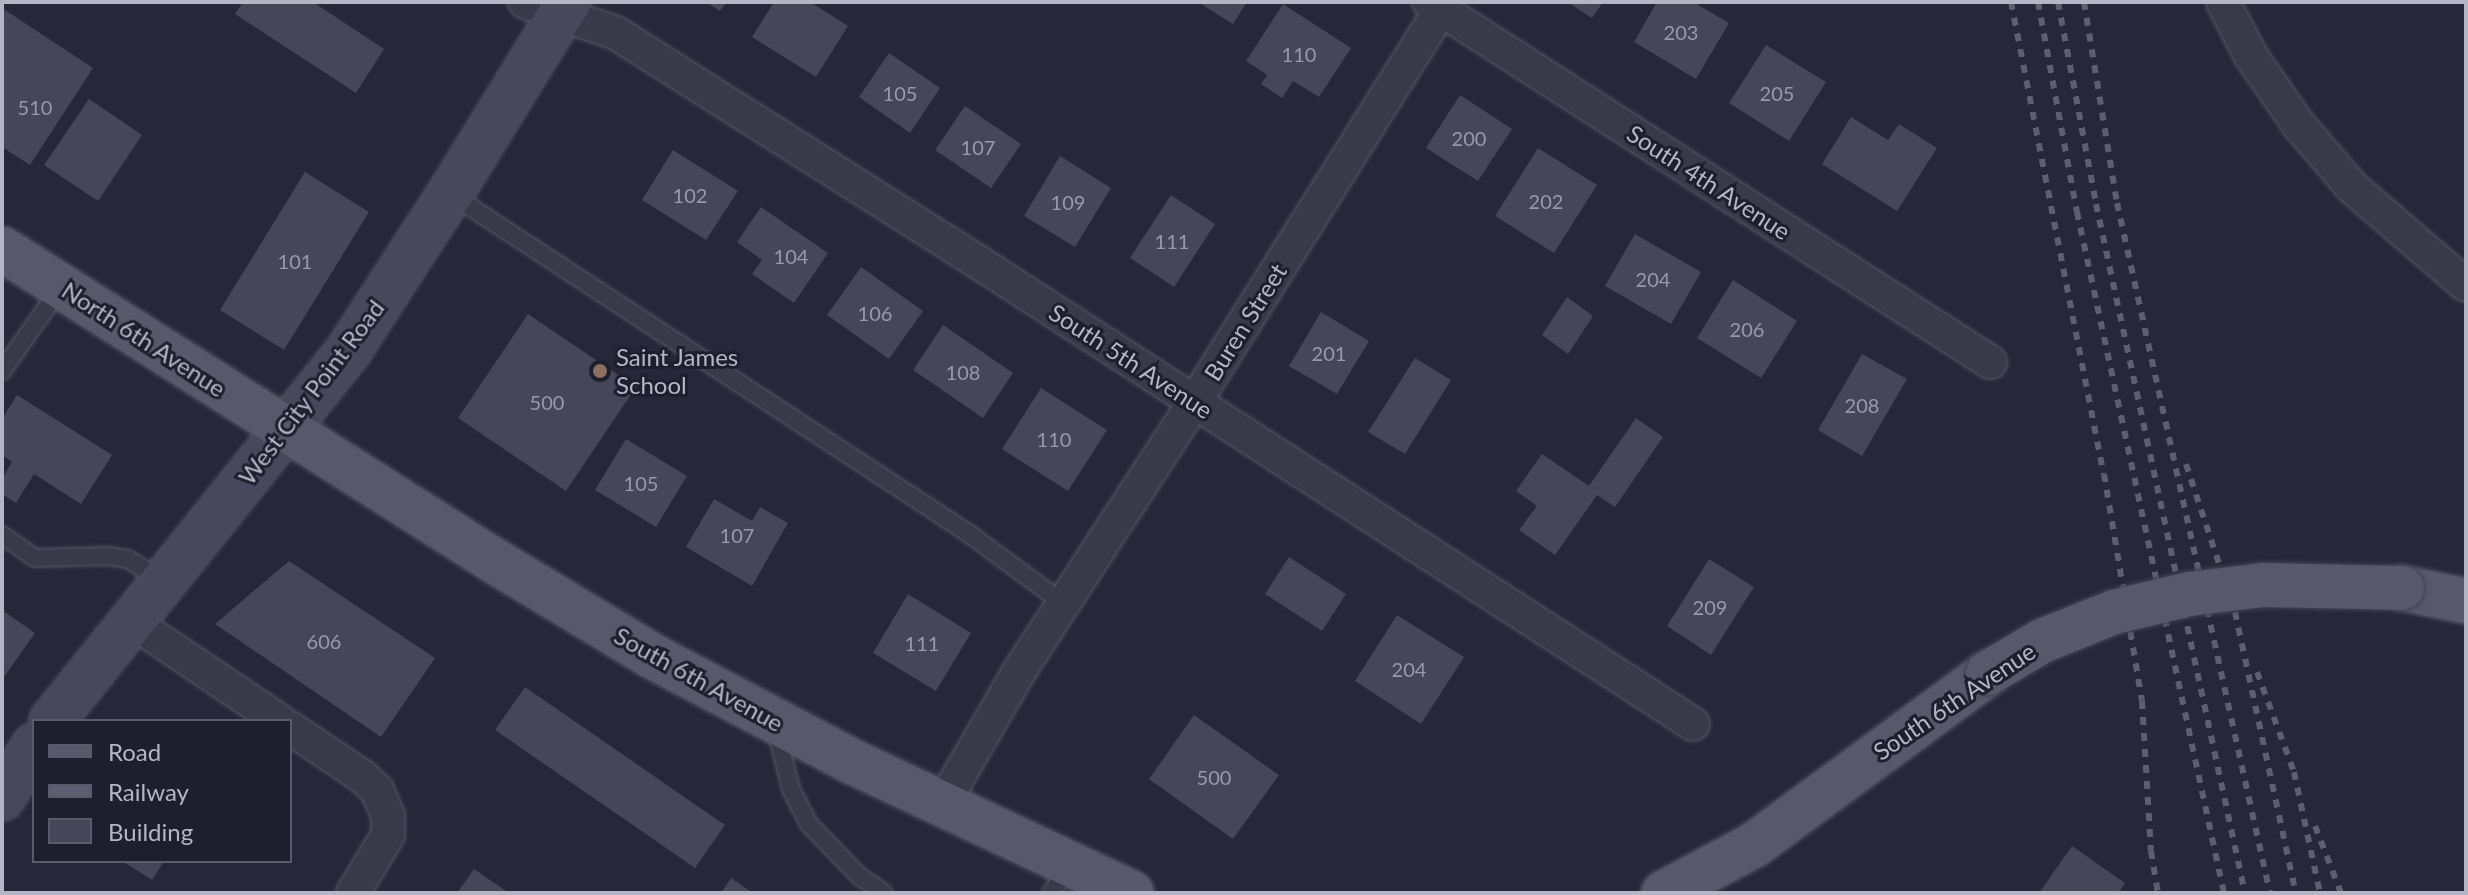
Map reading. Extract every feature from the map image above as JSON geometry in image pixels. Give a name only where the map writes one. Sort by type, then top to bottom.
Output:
[{"type":"main road","name":"North 6th Avenue","points":[[2,249],[285,430]]},
{"type":"main road","name":"South 6th Avenue","points":[[285,430],[652,656],[942,805],[1060,879],[1132,893]]},
{"type":"main road","name":"South 6th Avenue","points":[[1664,893],[1754,845],[1988,673],[2042,641],[2114,612],[2189,594],[2263,585],[2402,588],[2466,601]]},
{"type":"street","points":[[2223,2],[2251,56],[2316,145],[2388,222],[2466,285]]},
{"type":"street","name":"South 4th Avenue","points":[[1439,5],[1990,362]]},
{"type":"street","name":"Buren Street","points":[[942,805],[1063,603],[1194,403],[1439,5]]},
{"type":"street","name":"South 5th Avenue","points":[[551,6],[616,33],[1693,724]]},
{"type":"street","name":"West City Point Road","points":[[54,719],[347,353],[450,194],[551,6]]},
{"type":"street","points":[[131,621],[277,719]]},
{"type":"street","points":[[292,729],[363,777],[377,790],[388,816],[388,835],[353,893]]},
{"type":"street","points":[[2,798],[32,749]]},
{"type":"lane","points":[[450,194],[968,533],[1063,603]]},
{"type":"lane","points":[[2,371],[61,287]]},
{"type":"lane","points":[[2,535],[35,558],[108,556],[128,559],[164,581]]},
{"type":"lane","points":[[773,720],[791,789],[808,823],[848,865],[884,893]]},
{"type":"building","points":[[243,2],[313,2],[384,49],[356,93],[235,14]]},
{"type":"building","points":[[706,2],[727,2],[720,11]]},
{"type":"building","points":[[774,2],[810,2],[848,26],[816,77],[752,37]]},
{"type":"building","points":[[1198,2],[1247,2],[1233,24]]},
{"type":"building","points":[[1567,2],[1603,2],[1592,18]]},
{"type":"building","points":[[1657,2],[1693,2],[1729,23],[1696,79],[1634,42]]},
{"type":"building","points":[[1283,4],[1351,48],[1319,97],[1293,81],[1282,98],[1261,84],[1267,75],[1246,61]]},
{"type":"building","points":[[2,8],[93,68],[30,165],[2,147]]},
{"type":"building","points":[[1766,45],[1826,82],[1789,141],[1729,103]]},
{"type":"building","points":[[889,53],[940,88],[910,133],[859,97]]},
{"type":"building","points":[[1460,95],[1512,129],[1478,181],[1426,148]]},
{"type":"building","points":[[89,99],[142,135],[98,201],[44,165]]},
{"type":"building","points":[[965,106],[1021,144],[991,188],[935,150]]},
{"type":"building","points":[[1851,117],[1888,140],[1899,124],[1937,148],[1897,211],[1822,164]]},
{"type":"building","points":[[1538,148],[1597,185],[1554,253],[1495,216]]},
{"type":"building","points":[[673,150],[738,191],[706,240],[642,200]]},
{"type":"building","points":[[1060,156],[1111,188],[1075,247],[1024,216]]},
{"type":"building","points":[[305,172],[369,212],[284,350],[220,310]]},
{"type":"building","points":[[1171,195],[1215,224],[1174,287],[1130,258]]},
{"type":"building","points":[[761,207],[828,253],[794,303],[752,274],[762,260],[737,242]]},
{"type":"building","points":[[1635,234],[1701,272],[1671,324],[1605,286]]},
{"type":"building","points":[[861,267],[923,311],[889,359],[827,315]]},
{"type":"building","points":[[1733,280],[1797,321],[1761,378],[1697,338]]},
{"type":"building","points":[[1567,297],[1593,316],[1568,354],[1542,335]]},
{"type":"building","points":[[1321,312],[1369,341],[1337,394],[1289,366]]},
{"type":"building","points":[[528,314],[636,387],[566,491],[458,418]]},
{"type":"building","points":[[943,325],[1013,373],[983,418],[913,370]]},
{"type":"building","points":[[1862,354],[1907,379],[1862,456],[1818,430]]},
{"type":"building","points":[[1415,358],[1451,380],[1405,454],[1368,432]]},
{"type":"building","points":[[1041,388],[1107,430],[1068,491],[1002,449]]},
{"type":"building","points":[[17,395],[112,455],[81,504],[34,474],[16,503],[2,494],[2,479],[12,462],[2,455],[2,419]]},
{"type":"building","points":[[1636,418],[1663,437],[1615,507],[1597,495],[1555,555],[1519,530],[1537,506],[1516,491],[1542,454],[1589,486]]},
{"type":"building","points":[[626,439],[687,476],[656,527],[595,490]]},
{"type":"building","points":[[714,499],[752,521],[760,507],[788,523],[752,586],[686,547]]},
{"type":"building","points":[[1289,557],[1346,594],[1322,631],[1265,594]]},
{"type":"building","points":[[1709,559],[1754,587],[1711,655],[1667,626]]},
{"type":"building","points":[[289,561],[435,658],[381,737],[215,624]]},
{"type":"building","points":[[908,594],[971,633],[936,691],[873,653]]},
{"type":"building","points":[[2,610],[35,633],[2,680]]},
{"type":"building","points":[[1397,615],[1464,657],[1421,724],[1355,681]]},
{"type":"building","points":[[525,687],[725,825],[695,868],[495,730]]},
{"type":"building","points":[[1194,715],[1279,775],[1233,839],[1149,779]]},
{"type":"building","points":[[2072,846],[2125,883],[2118,893],[2039,893]]},
{"type":"building","points":[[125,863],[163,863],[152,880]]},
{"type":"building","points":[[474,869],[509,893],[457,893]]},
{"type":"building","points":[[731,878],[753,893],[721,893]]},
{"type":"railway","points":[[2011,2],[2104,474],[2142,701],[2151,851],[2158,893]]},
{"type":"railway","points":[[2038,2],[2077,212],[2224,893]]},
{"type":"railway","points":[[2058,2],[2096,204],[2245,893]]},
{"type":"railway","points":[[2084,2],[2117,203],[2270,893]]},
{"type":"railway","points":[[2186,464],[2235,612],[2296,893]]},
{"type":"railway","points":[[2257,672],[2294,772],[2320,893]]},
{"type":"railway","points":[[2315,826],[2341,893]]},
{"type":"place","name":"Saint James School","points":[[600,371]]}]
